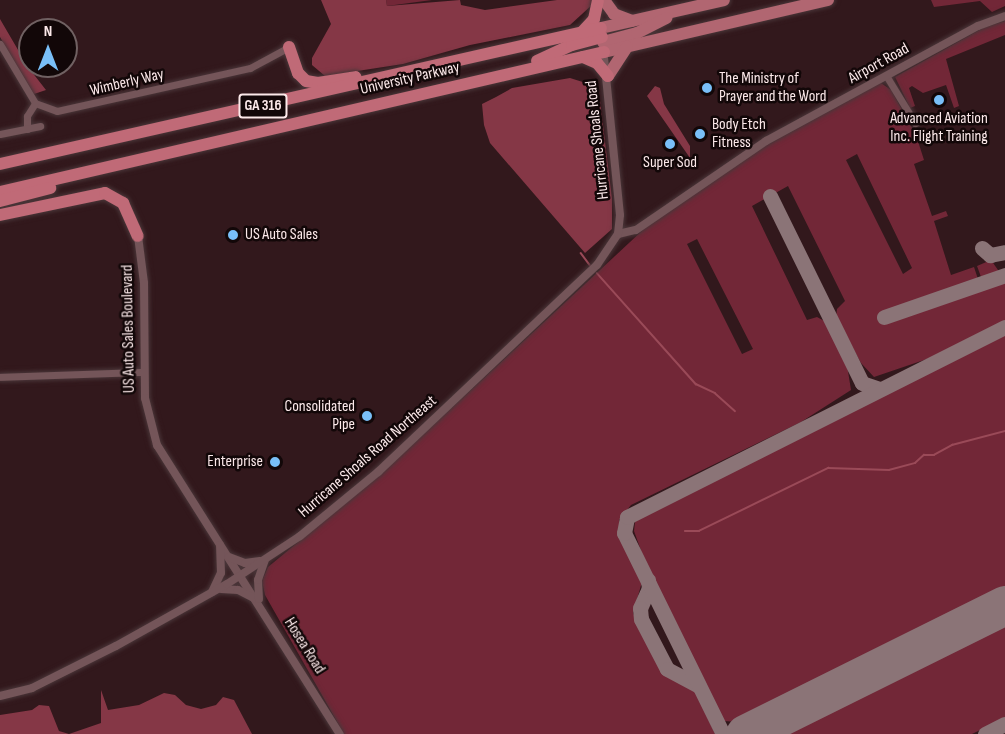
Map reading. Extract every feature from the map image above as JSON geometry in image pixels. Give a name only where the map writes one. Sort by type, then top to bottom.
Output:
[{"type":"highway","points":[[579,33],[592,22],[601,0],[614,14],[633,21]]},
{"type":"highway","name":"University Parkway","points":[[0,192],[582,57],[602,40],[633,21],[724,0]]},
{"type":"highway","name":"University Parkway","points":[[0,164],[579,33],[628,46],[828,0]]},
{"type":"highway","points":[[523,69],[566,47],[636,33],[681,10]]},
{"type":"highway","points":[[582,57],[597,63],[608,76],[628,46]]},
{"type":"highway","points":[[289,47],[300,76],[314,83],[419,70]]},
{"type":"highway","points":[[0,156],[107,140]]},
{"type":"highway","points":[[0,201],[187,150]]},
{"type":"highway","points":[[0,215],[105,193],[123,203],[138,236]]},
{"type":"street","name":"Hurricane Shoals Road","points":[[601,0],[602,40],[608,76],[619,195],[618,234]]},
{"type":"street","name":"Airport Road","points":[[618,234],[636,230],[742,156],[978,26],[1005,16]]},
{"type":"street","points":[[0,44],[35,103],[27,116],[27,129]]},
{"type":"street","name":"Wimberly Way","points":[[35,103],[50,110],[69,110],[250,68],[289,47]]},
{"type":"street","points":[[887,77],[915,123]]},
{"type":"street","points":[[0,134],[39,126]]},
{"type":"street","name":"Hurricane Shoals Road Northeast","points":[[0,696],[32,688],[214,591],[265,560],[378,472],[588,274],[618,234]]},
{"type":"street","name":"US Auto Sales Boulevard","points":[[138,236],[144,284],[145,398],[157,445],[241,575]]},
{"type":"street","points":[[0,377],[144,372]]},
{"type":"street","points":[[220,544],[221,573],[214,591],[238,590],[258,601],[258,580],[265,560],[245,563],[229,557]]},
{"type":"street","name":"Hosea Road","points":[[241,575],[340,734]]},
{"type":"shaded area","points":[[321,0],[386,0],[387,6],[460,0],[461,5],[485,10],[557,0],[592,0],[593,4],[570,25],[470,45],[403,64],[325,76],[312,65],[312,58],[331,24]]},
{"type":"shaded area","points":[[386,0],[432,0],[387,6]]},
{"type":"shaded area","points":[[931,0],[1005,0],[1005,6],[992,12],[980,1],[934,7]]},
{"type":"shaded area","points":[[0,19],[18,50],[18,67],[0,37]]},
{"type":"shaded area","points":[[1005,21],[1005,35],[946,59],[959,106],[954,108],[946,85],[923,93],[912,86],[909,88],[915,106],[910,108],[895,77],[983,28]]},
{"type":"shaded area","points":[[24,78],[37,78],[46,90],[34,94]]},
{"type":"shaded area","points":[[570,78],[589,84],[600,101],[612,198],[612,229],[585,253],[490,143],[484,125],[482,104],[512,88]]},
{"type":"shaded area","points":[[881,83],[891,90],[916,135],[924,160],[914,164],[932,216],[946,211],[948,216],[934,221],[951,275],[974,267],[978,279],[885,311],[884,322],[995,283],[992,274],[981,277],[977,266],[991,260],[1005,280],[1005,321],[930,358],[874,377],[861,363],[836,318],[837,309],[845,301],[788,186],[752,206],[807,320],[817,317],[828,323],[847,365],[851,390],[801,422],[631,505],[619,520],[620,536],[642,582],[633,613],[663,675],[693,685],[715,734],[344,734],[265,595],[262,581],[268,567],[383,472],[644,229],[745,157]],"holes":[[[857,154],[912,268],[903,274],[846,160]],[[697,239],[753,349],[742,354],[687,244]]]},
{"type":"shaded area","points":[[655,86],[660,88],[664,104],[690,146],[690,158],[647,96]]},
{"type":"shaded area","points":[[1005,332],[1005,590],[738,722],[724,721],[649,573],[634,531],[635,522],[673,496]]},
{"type":"shaded area","points":[[1005,620],[1005,718],[972,734],[774,734]]},
{"type":"shaded area","points":[[101,690],[108,710],[139,705],[164,693],[175,695],[186,705],[201,709],[216,705],[223,697],[234,700],[252,734],[69,734],[101,723]]},
{"type":"shaded area","points":[[39,705],[49,706],[59,731],[69,734],[0,734],[0,715],[32,710]]},
{"type":"waterway","points":[[581,253],[590,265]]},
{"type":"waterway","points":[[597,273],[696,384],[715,393],[735,411]]},
{"type":"waterway","points":[[685,531],[699,531],[828,468],[889,470],[915,463],[924,455],[934,455],[952,445],[1005,431]]},
{"type":"taxiway","points":[[770,196],[862,383],[879,389]]},
{"type":"taxiway","points":[[982,248],[990,255],[1005,252]]},
{"type":"taxiway","points":[[884,317],[1005,275]]},
{"type":"taxiway","points":[[723,734],[624,533],[627,517],[1005,327]]},
{"type":"taxiway","points":[[648,580],[649,588],[640,608],[641,619],[667,669],[699,686]]},
{"type":"taxiway","points":[[999,608],[1005,607]]},
{"type":"taxiway","points":[[985,734],[1005,724]]},
{"type":"runway","points":[[745,734],[1005,605]]},
{"type":"place","name":"The Ministry of Prayer and the Word","points":[[707,88]]},
{"type":"place","name":"Advanced Aviation Inc. Flight Training","points":[[939,100]]},
{"type":"place","name":"Body Etch Fitness","points":[[700,134]]},
{"type":"place","name":"Super Sod","points":[[670,144]]},
{"type":"place","name":"US Auto Sales","points":[[233,235]]},
{"type":"place","name":"Consolidated Pipe","points":[[367,416]]},
{"type":"place","name":"Enterprise","points":[[275,462]]}]
